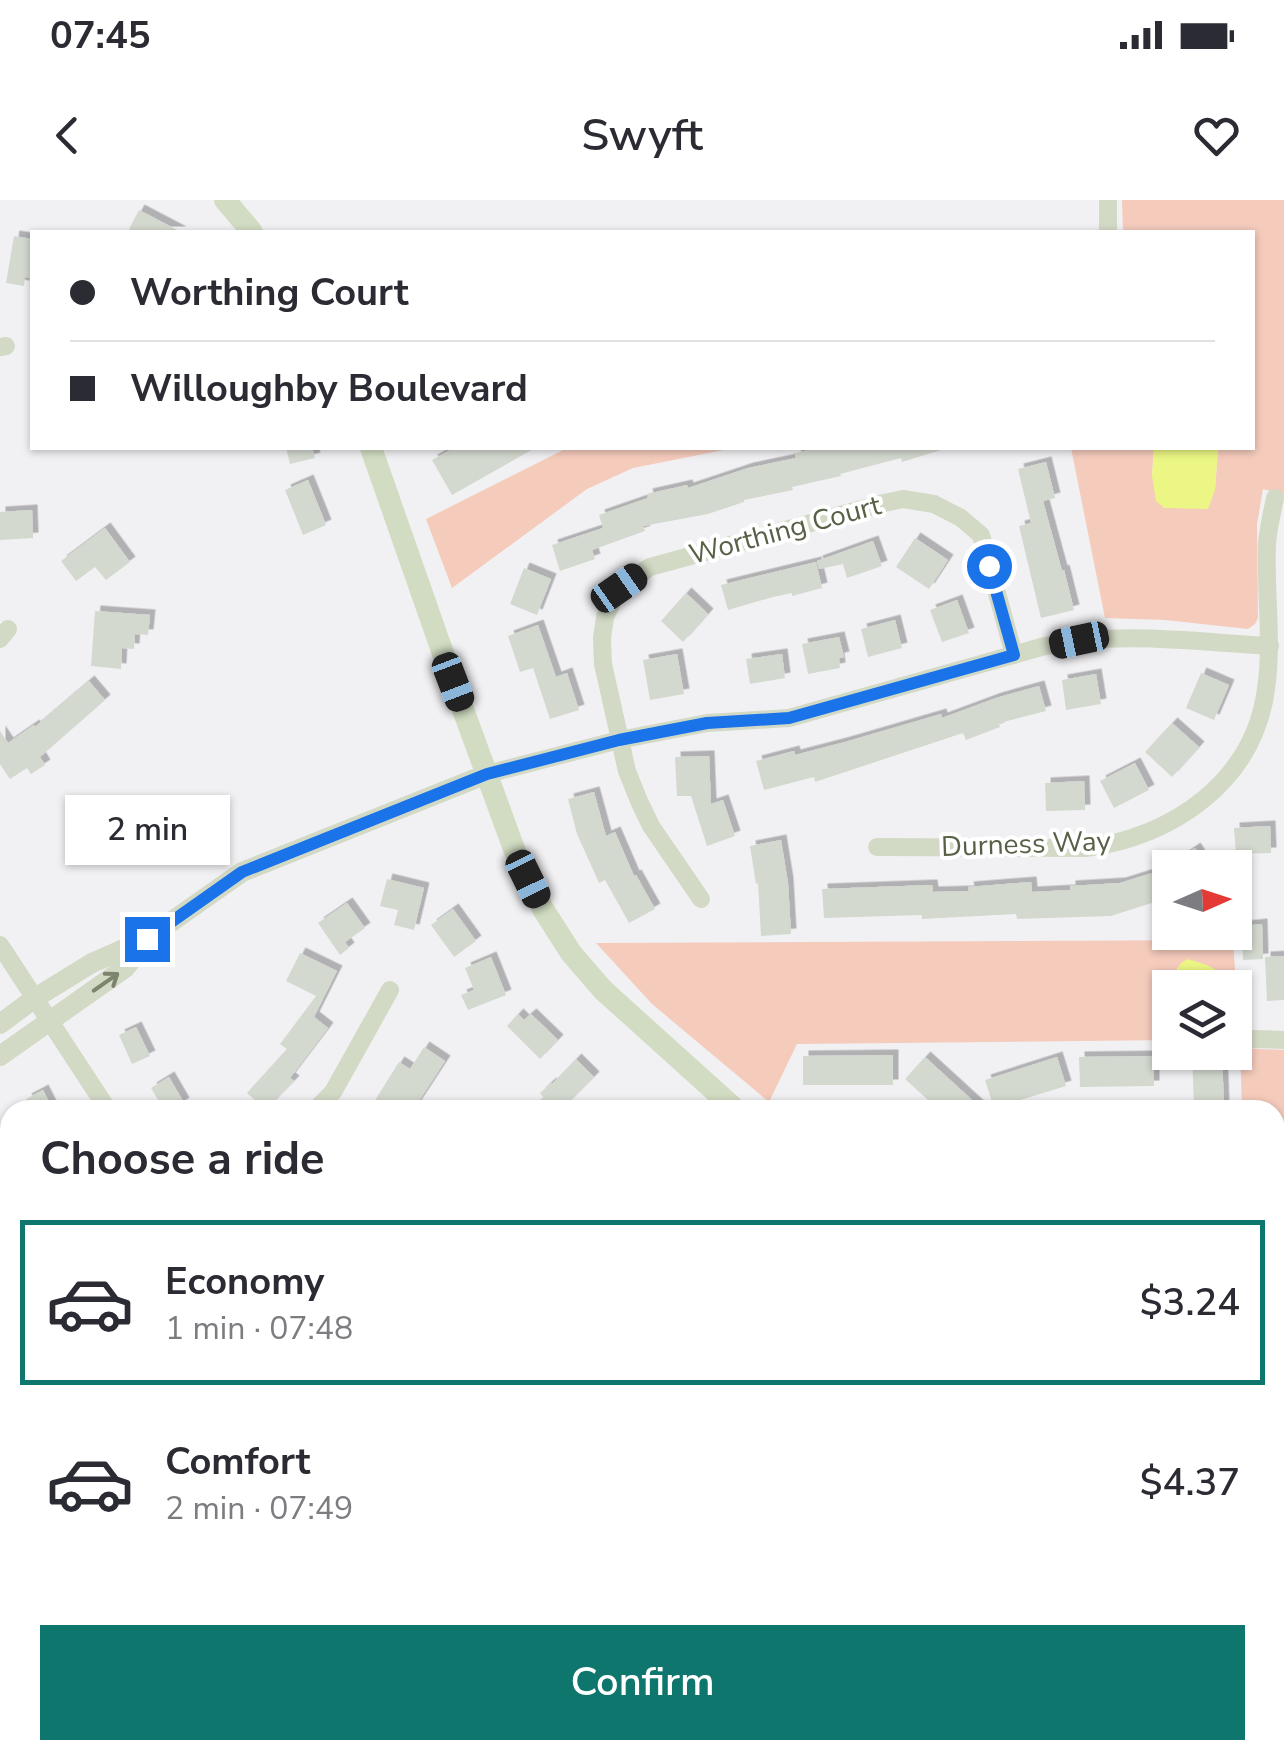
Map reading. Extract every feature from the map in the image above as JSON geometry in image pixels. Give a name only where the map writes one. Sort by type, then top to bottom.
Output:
[{"type":"main road","points":[[225,200],[250,230]]},
{"type":"main road","points":[[372,450],[514,850],[543,908],[571,953],[625,1010],[725,1100]]},
{"type":"street","points":[[1108,200],[1108,230]]},
{"type":"street","name":"Durness Way","points":[[877,847],[1086,848],[1114,844],[1168,824],[1196,806],[1236,766],[1254,732],[1266,693],[1270,646],[1268,543],[1275,498]]},
{"type":"street","name":"Worthing Court","points":[[701,899],[650,826],[627,771],[603,664],[605,617],[619,588],[650,567],[884,503],[902,499],[934,504],[961,518],[980,536],[1014,655]]},
{"type":"street","points":[[0,1024],[92,963],[147,939],[242,872],[487,774],[619,740],[707,723],[789,718],[1079,640],[1112,638],[1270,646]]},
{"type":"street","points":[[0,1056],[124,968],[147,939]]},
{"type":"street","points":[[0,945],[101,1100]]},
{"type":"street","points":[[325,1100],[390,990]]},
{"type":"street","points":[[1253,1039],[1284,1040]]},
{"type":"shaded area","points":[[1122,200],[1284,200],[1284,495],[1263,489],[1257,524],[1258,618],[1248,629],[1105,618],[1071,450],[1154,450],[1152,476],[1215,490],[1218,450],[1255,450],[1255,230],[1123,230]]},
{"type":"shaded area","points":[[563,450],[724,450],[633,468],[587,489],[452,588],[426,519]]},
{"type":"shaded area","points":[[1154,450],[1218,450],[1215,490],[1208,509],[1164,508],[1156,501]]},
{"type":"shaded area","points":[[1152,940],[1152,950],[1234,950],[1235,970],[1152,970],[1152,1040],[797,1044],[770,1100],[652,1004],[596,943]]},
{"type":"shaded area","points":[[1188,959],[1216,970],[1178,970]]},
{"type":"shaded area","points":[[1252,1049],[1284,1050],[1284,1100],[1242,1100],[1241,1070],[1252,1070]]},
{"type":"building","points":[[139,210],[177,230],[131,230]]},
{"type":"building","points":[[14,236],[30,239],[30,278],[25,277],[24,286],[6,283]]},
{"type":"building","points":[[286,450],[313,450],[315,458],[290,464]]},
{"type":"building","points":[[450,450],[531,450],[452,495],[432,460]]},
{"type":"building","points":[[941,450],[744,500],[708,514],[643,526],[645,531],[592,550],[595,559],[560,571],[552,545],[603,528],[599,515],[648,498],[647,494],[687,485],[688,488],[748,468],[796,458],[795,453]]},
{"type":"building","points":[[1046,462],[1055,498],[1043,501],[1074,610],[1041,618],[1019,526],[1031,523],[1018,469]]},
{"type":"building","points":[[308,480],[326,525],[303,535],[285,490]]},
{"type":"building","points":[[32,510],[33,538],[0,540],[0,512]]},
{"type":"building","points":[[105,528],[130,562],[106,580],[95,567],[76,581],[61,561]]},
{"type":"building","points":[[915,538],[948,560],[929,589],[896,567]]},
{"type":"building","points":[[873,541],[882,566],[847,578],[843,564],[819,569],[817,561]]},
{"type":"building","points":[[816,562],[822,588],[728,610],[721,585]]},
{"type":"building","points":[[524,568],[551,579],[537,615],[510,604]]},
{"type":"building","points":[[686,593],[708,614],[683,642],[661,621]]},
{"type":"building","points":[[957,600],[969,633],[942,642],[930,610]]},
{"type":"building","points":[[95,611],[150,615],[148,635],[135,634],[134,649],[122,648],[121,669],[91,666]]},
{"type":"building","points":[[895,620],[902,648],[868,657],[861,629]]},
{"type":"building","points":[[538,625],[556,677],[567,673],[579,710],[550,719],[533,668],[520,672],[508,636]]},
{"type":"building","points":[[839,637],[844,657],[839,658],[840,668],[808,674],[802,644]]},
{"type":"building","points":[[677,654],[684,694],[650,700],[643,660]]},
{"type":"building","points":[[782,654],[785,678],[750,684],[746,659]]},
{"type":"building","points":[[1201,673],[1229,685],[1214,720],[1186,708]]},
{"type":"building","points":[[1096,674],[1101,704],[1066,710],[1062,680]]},
{"type":"building","points":[[89,681],[105,700],[40,757],[45,765],[31,774],[27,768],[10,779],[0,764],[0,731],[8,743],[35,727]]},
{"type":"building","points":[[1039,686],[1046,711],[999,723],[1000,727],[966,740],[963,733],[815,782],[814,777],[764,790],[756,761],[794,751],[795,755],[941,714],[942,718]]},
{"type":"building","points":[[1172,723],[1199,747],[1172,777],[1145,752]]},
{"type":"building","points":[[709,756],[711,804],[723,800],[735,836],[707,846],[691,796],[677,796],[675,757]]},
{"type":"building","points":[[1135,763],[1149,790],[1114,808],[1100,781]]},
{"type":"building","points":[[1084,781],[1085,810],[1046,811],[1045,783]]},
{"type":"building","points":[[594,792],[606,836],[615,832],[634,876],[655,909],[629,923],[605,880],[599,883],[577,834],[568,799]]},
{"type":"building","points":[[1270,826],[1271,853],[1236,850],[1234,828]]},
{"type":"building","points":[[781,840],[791,934],[761,936],[758,883],[750,846]]},
{"type":"building","points":[[1152,873],[1152,903],[1111,916],[824,918],[822,889],[932,885],[933,892],[969,891],[968,887],[1031,882],[1032,892],[1120,883]]},
{"type":"building","points":[[387,879],[424,888],[414,930],[394,925],[398,910],[380,906]]},
{"type":"building","points":[[347,903],[365,928],[345,942],[349,948],[340,955],[318,923]]},
{"type":"building","points":[[453,909],[476,941],[454,957],[431,925]]},
{"type":"building","points":[[1262,924],[1263,959],[1243,960],[1243,950],[1252,950],[1252,925]]},
{"type":"building","points":[[300,953],[337,971],[314,1017],[328,1028],[290,1078],[294,1081],[276,1100],[255,1100],[247,1093],[287,1049],[280,1044],[316,996],[286,981]]},
{"type":"building","points":[[1284,956],[1284,1000],[1267,1001],[1265,957]]},
{"type":"building","points":[[491,957],[506,995],[468,1010],[461,995],[474,990],[465,968]]},
{"type":"building","points":[[518,1014],[524,1020],[531,1014],[558,1040],[540,1059],[507,1026]]},
{"type":"building","points":[[136,1027],[150,1056],[132,1064],[119,1035]]},
{"type":"building","points":[[424,1047],[445,1061],[420,1100],[375,1100],[399,1062],[410,1069]]},
{"type":"building","points":[[893,1055],[893,1085],[803,1085],[803,1056]]},
{"type":"building","points":[[1152,1056],[1154,1086],[1080,1087],[1079,1057]]},
{"type":"building","points":[[925,1057],[972,1100],[928,1100],[905,1079]]},
{"type":"building","points":[[1057,1057],[1066,1086],[1020,1100],[991,1100],[985,1080]]},
{"type":"building","points":[[576,1059],[594,1077],[571,1100],[542,1100],[540,1093]]},
{"type":"building","points":[[1193,1070],[1223,1070],[1224,1100],[1194,1100]]},
{"type":"building","points":[[169,1077],[182,1100],[158,1100],[151,1088]]},
{"type":"building","points":[[43,1090],[48,1100],[26,1100]]},
{"type":"route","points":[[147,939],[242,872],[487,774],[619,740],[707,723],[789,718],[1014,655],[989,566]]}]
